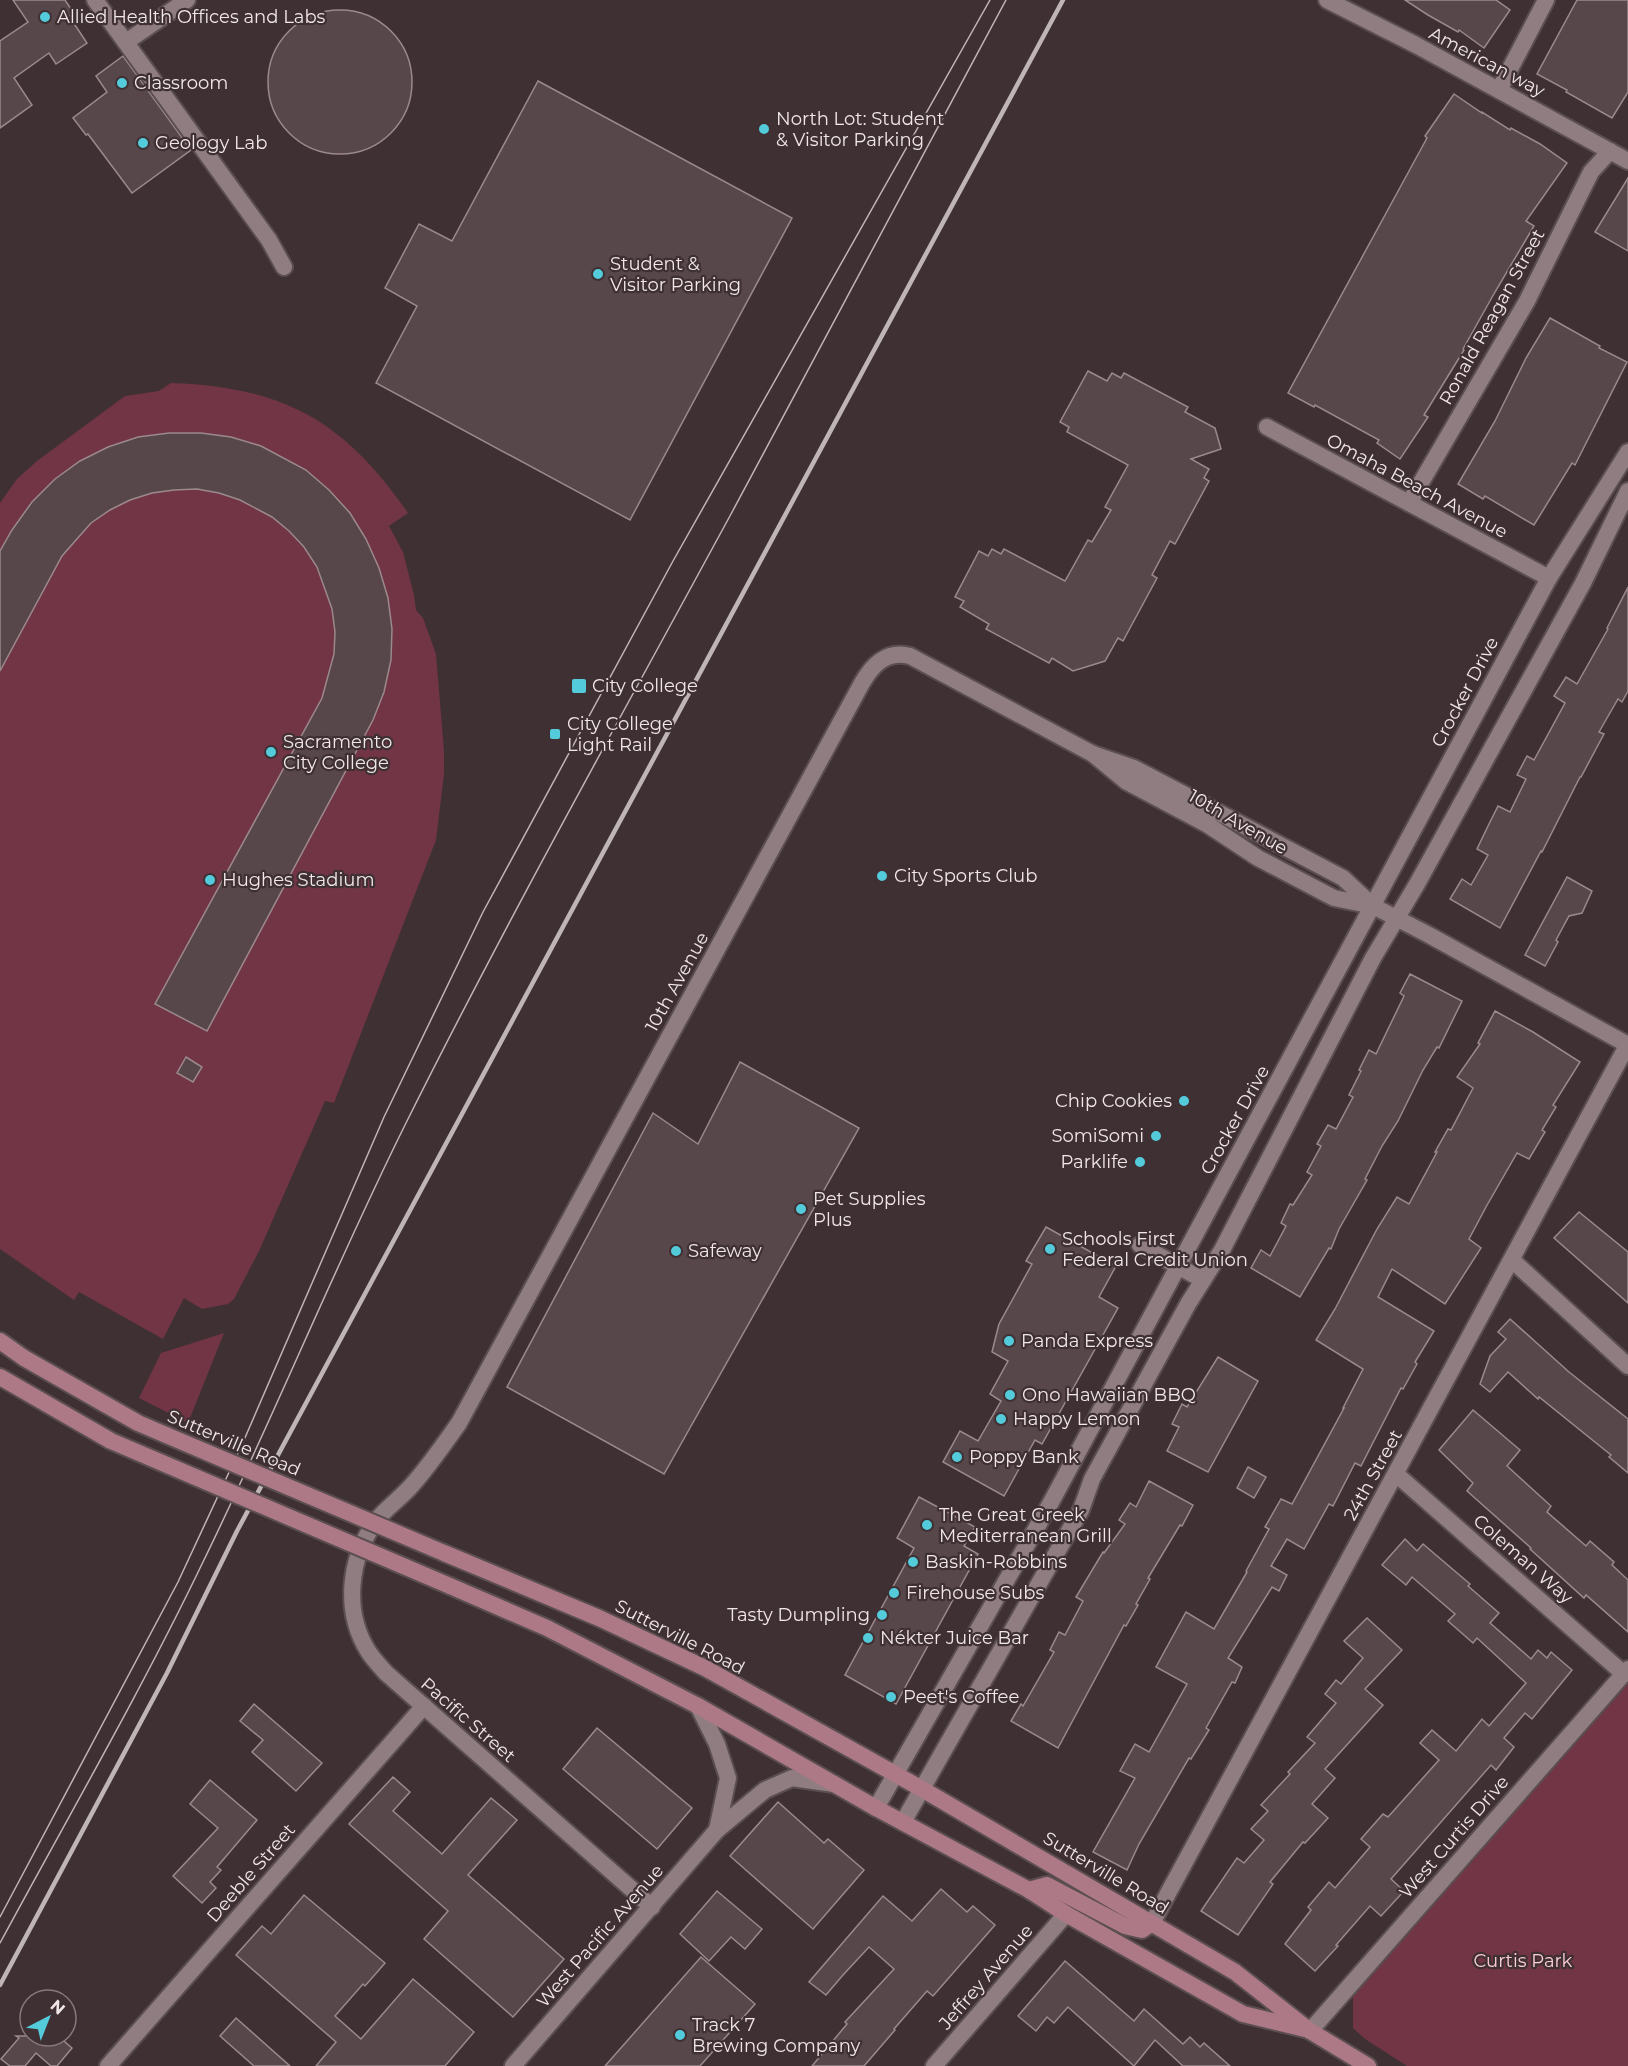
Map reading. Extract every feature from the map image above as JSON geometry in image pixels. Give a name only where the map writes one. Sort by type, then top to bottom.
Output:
[{"type":"main road","name":"Sutterville Road","points":[[0,1341],[24,1358],[128,1417],[166,1435],[599,1618],[705,1668],[922,1789],[1235,1972],[1310,2031],[1365,2065]]},
{"type":"main road","name":"Sutterville Road","points":[[0,1377],[111,1441],[547,1628],[698,1706],[876,1808],[1029,1890],[1066,1914],[1243,2014],[1310,2031]]},
{"type":"main road","points":[[1029,1890],[1047,1885],[1125,1926],[1142,1930],[1152,1923]]},
{"type":"street","points":[[94,0],[269,240],[284,267]]},
{"type":"street","points":[[126,42],[187,0]]},
{"type":"street","name":"American way","points":[[1327,0],[1628,160]]},
{"type":"street","points":[[1499,90],[1546,0]]},
{"type":"street","name":"Ronald Reagan Street","points":[[1409,503],[1527,300],[1591,171],[1610,151]]},
{"type":"street","name":"Omaha Beach Avenue","points":[[1267,427],[1549,578]]},
{"type":"street","name":"Crocker Drive","points":[[876,1808],[1049,1506],[1549,578],[1628,452]]},
{"type":"street","points":[[903,1822],[1081,1510],[1092,1479],[1222,1250],[1373,958],[1417,884],[1582,583],[1628,491]]},
{"type":"street","name":"10th Avenue","points":[[377,1520],[431,1463],[459,1423],[862,683],[875,664],[883,657],[903,654],[910,656],[1093,754],[1134,768],[1343,878],[1373,906],[1628,1045]]},
{"type":"street","name":"24th Street","points":[[1152,1923],[1628,1045]]},
{"type":"street","points":[[1140,1245],[1203,1280]]},
{"type":"street","points":[[1512,1260],[1628,1366]]},
{"type":"street","name":"Coleman Way","points":[[1396,1474],[1626,1671]]},
{"type":"street","name":"Pacific Street","points":[[377,1520],[361,1544],[354,1568],[352,1588],[353,1608],[358,1629],[368,1651],[386,1673],[652,1907]]},
{"type":"street","name":"West Curtis Drive","points":[[1310,2031],[1626,1671]]},
{"type":"street","name":"Deeble Street","points":[[108,2066],[423,1706]]},
{"type":"street","name":"West Pacific Avenue","points":[[698,1706],[717,1744],[728,1778],[717,1830]]},
{"type":"street","name":"West Pacific Avenue","points":[[513,2066],[717,1830],[765,1790],[792,1778],[837,1785]]},
{"type":"street","name":"Jeffrey Avenue","points":[[934,2066],[1066,1914]]},
{"type":"green space","name":"Hughes Stadium","points":[[171,383],[247,392],[279,402],[308,415],[335,432],[360,454],[408,513],[389,526],[403,552],[416,610],[423,618],[436,654],[444,774],[436,840],[334,1103],[325,1101],[259,1251],[234,1299],[228,1304],[202,1309],[184,1298],[163,1339],[79,1292],[74,1300],[0,1249],[0,503],[17,479],[37,461],[125,396],[159,391]]},
{"type":"green space","points":[[224,1333],[188,1423],[139,1398],[161,1353]]},
{"type":"green space","name":"Curtis Park","points":[[1628,1682],[1628,2066],[1407,2066],[1365,2039],[1353,2028],[1353,1996]]},
{"type":"building","points":[[13,0],[65,0],[73,12],[69,16],[87,43],[56,64],[49,53],[14,78],[32,105],[0,128],[0,41],[28,22]]},
{"type":"building","points":[[1405,0],[1496,0],[1510,10],[1484,48],[1459,30],[1458,32]]},
{"type":"building","points":[[1577,0],[1628,0],[1628,92],[1612,118],[1537,74]]},
{"type":"building","points":[[340,10],[354,11],[368,16],[391,31],[406,54],[411,68],[411,96],[406,110],[391,133],[368,148],[354,153],[340,154],[326,153],[312,148],[289,133],[274,110],[269,96],[268,82],[269,68],[274,54],[289,31],[312,16],[326,11]]},
{"type":"building","name":"Geology Lab","points":[[123,56],[191,150],[132,193],[88,134],[86,135],[73,118],[107,92],[96,76]]},
{"type":"building","name":"Student & Visitor Parking","points":[[538,81],[792,218],[630,520],[376,383],[417,306],[385,288],[419,224],[452,241]]},
{"type":"building","points":[[1454,94],[1510,130],[1511,128],[1540,144],[1567,163],[1526,221],[1534,226],[1464,350],[1424,415],[1428,417],[1400,459],[1377,443],[1379,440],[1288,393],[1427,138],[1425,136]]},
{"type":"building","points":[[1628,178],[1628,251],[1595,232]]},
{"type":"building","points":[[1550,318],[1627,362],[1575,465],[1572,463],[1534,525],[1485,496],[1483,499],[1458,484],[1495,421],[1526,358]]},
{"type":"building","points":[[1088,371],[1107,381],[1112,373],[1121,378],[1124,373],[1188,407],[1185,412],[1215,428],[1221,449],[1191,459],[1209,469],[1204,478],[1209,481],[1175,544],[1170,541],[1152,575],[1157,578],[1123,641],[1118,638],[1105,661],[1073,671],[1052,658],[1049,663],[986,629],[989,624],[960,607],[964,601],[955,597],[979,551],[988,556],[992,549],[1001,554],[1004,549],[1065,581],[1088,540],[1092,542],[1111,510],[1105,507],[1128,465],[1067,432],[1069,427],[1060,422]]},
{"type":"building","points":[[169,433],[201,433],[231,437],[261,446],[306,470],[329,490],[350,513],[366,539],[379,568],[388,598],[392,629],[391,660],[384,692],[373,720],[207,1031],[155,1004],[322,698],[334,654],[335,632],[332,609],[317,567],[304,547],[289,531],[272,517],[240,500],[197,489],[152,493],[130,500],[91,523],[62,556],[0,671],[0,551],[12,530],[32,502],[55,479],[80,461],[108,447],[138,437]]},
{"type":"building","points":[[1628,587],[1628,691],[1622,702],[1618,699],[1599,732],[1604,734],[1500,928],[1450,899],[1462,879],[1471,885],[1488,855],[1477,849],[1498,806],[1510,812],[1526,779],[1517,775],[1527,756],[1534,760],[1565,703],[1554,696],[1566,677],[1577,684],[1608,629]]},
{"type":"building","points":[[1567,877],[1592,891],[1582,913],[1569,916],[1545,966],[1525,955]]},
{"type":"building","points":[[1410,974],[1462,1001],[1439,1048],[1437,1047],[1423,1070],[1398,1121],[1382,1146],[1331,1249],[1329,1248],[1300,1297],[1251,1268],[1261,1250],[1270,1256],[1286,1226],[1281,1223],[1290,1204],[1293,1205],[1312,1175],[1307,1172],[1321,1146],[1317,1144],[1328,1125],[1336,1129],[1353,1097],[1349,1095],[1361,1071],[1359,1070],[1369,1050],[1376,1054],[1404,996],[1400,993]]},
{"type":"building","points":[[1495,1011],[1580,1062],[1553,1105],[1556,1107],[1542,1130],[1545,1132],[1529,1159],[1517,1153],[1486,1207],[1469,1239],[1481,1248],[1445,1304],[1392,1269],[1378,1297],[1434,1331],[1415,1362],[1417,1364],[1403,1389],[1401,1388],[1361,1466],[1355,1463],[1333,1506],[1329,1504],[1304,1549],[1287,1539],[1271,1566],[1287,1575],[1279,1591],[1272,1587],[1228,1658],[1242,1667],[1235,1683],[1232,1682],[1206,1728],[1209,1730],[1191,1759],[1189,1758],[1139,1844],[1127,1870],[1093,1852],[1135,1778],[1120,1771],[1135,1744],[1149,1752],[1187,1684],[1156,1667],[1186,1612],[1214,1629],[1247,1572],[1269,1529],[1265,1527],[1281,1499],[1292,1504],[1344,1408],[1363,1369],[1316,1340],[1397,1197],[1409,1204],[1448,1129],[1451,1130],[1473,1088],[1457,1077],[1480,1044],[1478,1043]]},
{"type":"building","points":[[186,1057],[202,1067],[193,1082],[177,1073]]},
{"type":"building","points":[[740,1062],[859,1128],[664,1474],[507,1387],[653,1113],[698,1144]]},
{"type":"building","points":[[1579,1212],[1628,1252],[1628,1303],[1554,1238]]},
{"type":"building","points":[[1046,1227],[1116,1266],[1099,1297],[1118,1308],[1042,1444],[1035,1440],[1004,1496],[943,1462],[960,1431],[978,1441],[1001,1401],[990,1394],[1008,1361],[992,1352],[999,1324],[1032,1264],[1026,1261]]},
{"type":"building","points":[[1510,1319],[1569,1372],[1628,1419],[1628,1473],[1609,1457],[1611,1455],[1539,1397],[1538,1399],[1508,1372],[1490,1392],[1480,1384],[1490,1356],[1506,1339],[1498,1332]]},
{"type":"building","points":[[1218,1357],[1258,1381],[1208,1472],[1167,1451],[1179,1427],[1172,1424],[1182,1404],[1187,1407]]},
{"type":"building","points":[[1473,1410],[1520,1450],[1507,1466],[1551,1506],[1547,1512],[1586,1546],[1590,1541],[1614,1562],[1612,1565],[1628,1580],[1628,1632],[1586,1595],[1584,1598],[1467,1491],[1473,1483],[1439,1450]]},
{"type":"building","points":[[1248,1467],[1266,1477],[1254,1498],[1237,1488]]},
{"type":"building","points":[[1149,1481],[1193,1505],[1148,1578],[1150,1579],[1136,1604],[1138,1605],[1126,1626],[1124,1625],[1058,1748],[1011,1721],[1021,1704],[1023,1706],[1054,1652],[1050,1650],[1059,1632],[1065,1635],[1083,1601],[1076,1597],[1103,1552],[1125,1524],[1119,1520],[1130,1503],[1136,1507]]},
{"type":"building","points":[[919,1497],[975,1527],[964,1546],[978,1554],[896,1704],[845,1675],[914,1548],[897,1538]]},
{"type":"building","points":[[1405,1539],[1417,1551],[1423,1544],[1470,1584],[1468,1586],[1499,1613],[1490,1623],[1531,1659],[1538,1650],[1547,1658],[1551,1652],[1572,1670],[1532,1719],[1525,1713],[1504,1738],[1514,1747],[1496,1770],[1491,1765],[1391,1879],[1404,1891],[1381,1916],[1370,1906],[1315,1971],[1285,1944],[1311,1910],[1308,1907],[1329,1882],[1335,1888],[1370,1847],[1361,1839],[1383,1814],[1388,1817],[1439,1760],[1420,1743],[1432,1730],[1456,1751],[1482,1719],[1489,1726],[1526,1683],[1477,1638],[1473,1643],[1448,1621],[1455,1614],[1412,1577],[1406,1585],[1382,1565]]},
{"type":"building","points":[[1367,1618],[1402,1650],[1365,1689],[1383,1705],[1325,1769],[1335,1778],[1312,1804],[1328,1818],[1305,1843],[1303,1842],[1270,1882],[1273,1884],[1238,1935],[1201,1911],[1237,1858],[1244,1863],[1264,1840],[1251,1829],[1268,1811],[1261,1805],[1315,1743],[1307,1737],[1336,1703],[1325,1694],[1336,1680],[1341,1684],[1363,1658],[1344,1641]]},
{"type":"building","points":[[254,1704],[322,1763],[296,1791],[252,1752],[263,1740],[240,1721]]},
{"type":"building","points":[[597,1728],[692,1808],[657,1849],[563,1769]]},
{"type":"building","points":[[393,1777],[410,1792],[393,1811],[442,1854],[491,1798],[517,1820],[468,1875],[564,1959],[513,2017],[424,1939],[448,1911],[349,1824]]},
{"type":"building","points":[[210,1780],[257,1820],[217,1867],[221,1870],[210,1882],[216,1888],[202,1903],[173,1876],[218,1828],[190,1804]]},
{"type":"building","points":[[778,1802],[824,1843],[828,1839],[864,1870],[813,1929],[730,1856]]},
{"type":"building","points":[[941,1889],[967,1912],[973,1906],[995,1925],[933,1996],[927,1991],[864,2066],[812,2066],[847,2024],[845,2022],[894,1969],[869,1947],[826,1995],[809,1982],[883,1896],[912,1921]]},
{"type":"building","points":[[717,1891],[762,1929],[745,1949],[731,1937],[709,1961],[680,1934]]},
{"type":"building","points":[[304,1895],[385,1963],[335,2016],[361,2039],[413,1979],[474,2032],[445,2066],[316,2066],[336,2042],[236,1955],[262,1926],[271,1934]]},
{"type":"building","name":"Track 7 Brewing Company","points":[[701,1957],[755,2004],[700,2066],[605,2066]]},
{"type":"building","points":[[1065,1961],[1134,2021],[1144,2009],[1183,2044],[1190,2037],[1200,2047],[1204,2043],[1230,2066],[1183,2066],[1155,2040],[1134,2066],[1068,2007],[1054,2023],[1047,2017],[1036,2031],[1018,2016]]},
{"type":"building","points":[[236,2018],[290,2066],[254,2066],[220,2036]]},
{"type":"building","points":[[18,2039],[18,2048],[72,2048],[57,2066],[51,2066],[36,2053],[25,2066],[10,2066],[1,2059]]},
{"type":"tram line","points":[[0,1917],[178,1582],[244,1440],[384,1117],[483,912],[673,561],[990,0]]},
{"type":"tram line","points":[[0,1943],[129,1707],[178,1612],[254,1455],[379,1180],[444,1048],[524,894],[766,450],[1006,0]]},
{"type":"railway","points":[[0,1985],[167,1673],[237,1531],[1063,0]]},
{"type":"place","name":"Allied Health Offices and Labs","points":[[45,17]]},
{"type":"place","name":"Classroom","points":[[122,83]]},
{"type":"place","name":"North Lot: Student & Visitor Parking","points":[[764,129]]},
{"type":"place","name":"Geology Lab","points":[[143,143]]},
{"type":"place","name":"Student & Visitor Parking","points":[[598,274]]},
{"type":"place","name":"City College","points":[[579,686]]},
{"type":"place","name":"City College Light Rail","points":[[555,734]]},
{"type":"place","name":"Sacramento City College","points":[[271,752]]},
{"type":"place","name":"City Sports Club","points":[[882,876]]},
{"type":"place","name":"Hughes Stadium","points":[[210,880]]},
{"type":"place","name":"Chip Cookies","points":[[1184,1101]]},
{"type":"place","name":"SomiSomi","points":[[1156,1136]]},
{"type":"place","name":"Parklife","points":[[1140,1162]]},
{"type":"place","name":"Pet Supplies Plus","points":[[801,1209]]},
{"type":"place","name":"Schools First Federal Credit Union","points":[[1050,1249]]},
{"type":"place","name":"Safeway","points":[[676,1251]]},
{"type":"place","name":"Panda Express","points":[[1009,1341]]},
{"type":"place","name":"Ono Hawaiian BBQ","points":[[1010,1395]]},
{"type":"place","name":"Happy Lemon","points":[[1001,1419]]},
{"type":"place","name":"Poppy Bank","points":[[957,1457]]},
{"type":"place","name":"The Great Greek Mediterranean Grill","points":[[927,1525]]},
{"type":"place","name":"Baskin-Robbins","points":[[913,1562]]},
{"type":"place","name":"Firehouse Subs","points":[[894,1593]]},
{"type":"place","name":"Tasty Dumpling","points":[[882,1615]]},
{"type":"place","name":"Nékter Juice Bar","points":[[868,1638]]},
{"type":"place","name":"Peet's Coffee","points":[[891,1697]]},
{"type":"place","name":"Track 7 Brewing Company","points":[[680,2035]]}]
